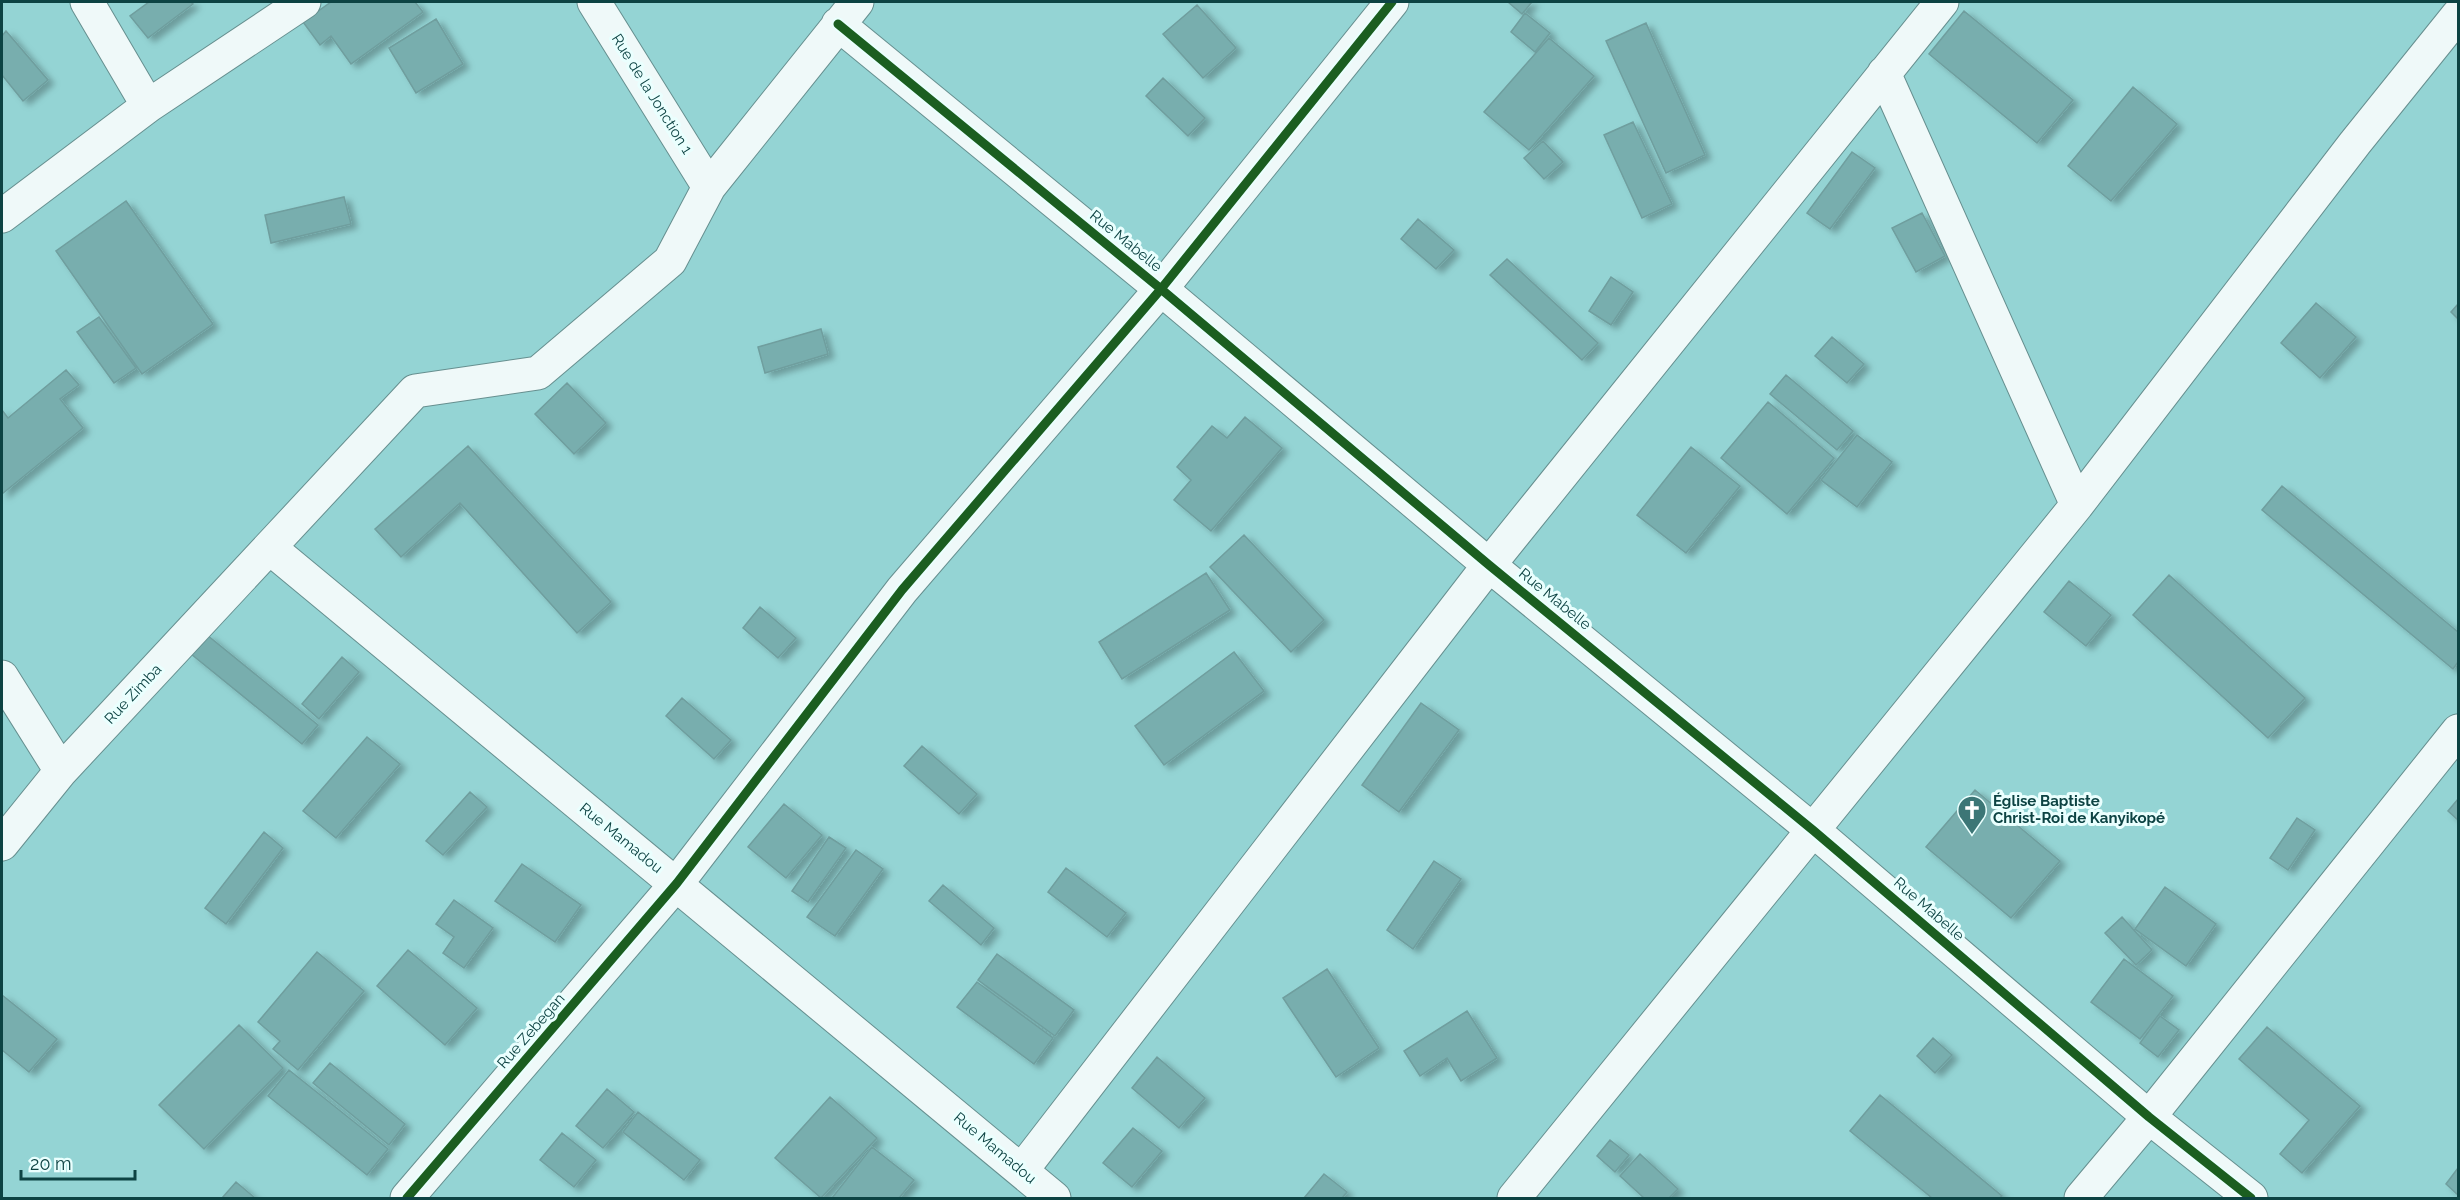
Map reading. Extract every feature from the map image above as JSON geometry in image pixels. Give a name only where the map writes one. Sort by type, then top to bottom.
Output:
[{"type":"street","points":[[87,2],[148,106]]},
{"type":"street","points":[[2,216],[148,106],[304,2]]},
{"type":"street","name":"Rue de la Jonction 1","points":[[594,2],[710,187]]},
{"type":"street","name":"Rue Zebegan","points":[[421,1194],[676,883],[902,590],[1161,289],[1392,2]]},
{"type":"street","points":[[1022,1170],[1489,565],[1942,2]]},
{"type":"street","name":"Rue Zimba","points":[[2,844],[61,771],[415,391],[538,373],[670,261],[710,187],[848,13]]},
{"type":"street","name":"Rue Mabelle","points":[[848,13],[1161,289],[1489,565],[1814,831],[2149,1117],[2251,1198]]},
{"type":"street","points":[[1514,1198],[2077,505],[2355,143],[2458,15]]},
{"type":"street","points":[[1884,73],[2077,505]]},
{"type":"street","name":"Rue Mamadou","points":[[270,548],[1054,1198]]},
{"type":"street","points":[[2,677],[61,771]]},
{"type":"street","points":[[2081,1198],[2149,1117],[2458,731]]},
{"type":"building","points":[[149,2],[191,2],[193,4],[148,38],[130,16]]},
{"type":"building","points":[[331,2],[415,2],[423,12],[351,64],[331,36],[320,45],[303,22]]},
{"type":"building","points":[[1508,2],[1532,2],[1522,14]]},
{"type":"building","points":[[1197,5],[1236,48],[1203,78],[1163,34]]},
{"type":"building","points":[[1964,11],[2073,100],[2037,143],[1929,54]]},
{"type":"building","points":[[1525,13],[1550,33],[1535,52],[1511,32]]},
{"type":"building","points":[[436,19],[463,64],[416,93],[389,48]]},
{"type":"building","points":[[1646,23],[1705,155],[1666,173],[1606,41]]},
{"type":"building","points":[[6,31],[48,80],[23,101],[2,75],[2,36]]},
{"type":"building","points":[[1549,38],[1594,76],[1529,150],[1484,112]]},
{"type":"building","points":[[1163,78],[1205,118],[1188,136],[1146,96]]},
{"type":"building","points":[[2133,87],[2177,124],[2111,201],[2068,166]]},
{"type":"building","points":[[1633,122],[1672,204],[1642,218],[1604,135]]},
{"type":"building","points":[[1543,141],[1563,162],[1544,179],[1524,158]]},
{"type":"building","points":[[1852,152],[1875,168],[1830,229],[1807,213]]},
{"type":"building","points":[[344,197],[351,224],[271,243],[265,215]]},
{"type":"building","points":[[126,201],[213,324],[142,374],[56,251]]},
{"type":"building","points":[[1922,213],[1945,256],[1916,272],[1892,228]]},
{"type":"building","points":[[1418,219],[1454,250],[1436,269],[1401,239]]},
{"type":"building","points":[[1507,259],[1598,343],[1582,360],[1490,275]]},
{"type":"building","points":[[1611,277],[1633,292],[1611,325],[1589,311]]},
{"type":"building","points":[[2316,303],[2356,337],[2320,378],[2281,343]]},
{"type":"building","points":[[2458,304],[2458,319],[2451,312]]},
{"type":"building","points":[[99,317],[136,368],[114,383],[77,332]]},
{"type":"building","points":[[821,329],[828,354],[765,373],[758,347]]},
{"type":"building","points":[[1832,337],[1864,364],[1847,383],[1815,356]]},
{"type":"building","points":[[66,370],[79,385],[60,399],[83,428],[2,494],[2,410],[8,418]]},
{"type":"building","points":[[1786,375],[1853,431],[1837,450],[1770,394]]},
{"type":"building","points":[[567,383],[606,423],[574,454],[535,414]]},
{"type":"building","points":[[1768,402],[1834,458],[1787,514],[1721,458]]},
{"type":"building","points":[[1245,417],[1282,448],[1211,531],[1174,500],[1191,480],[1177,467],[1212,426],[1227,438]]},
{"type":"building","points":[[1857,435],[1892,462],[1857,507],[1821,480]]},
{"type":"building","points":[[468,446],[611,602],[577,633],[460,503],[401,557],[375,529]]},
{"type":"building","points":[[1691,447],[1740,486],[1686,553],[1637,515]]},
{"type":"building","points":[[2282,486],[2458,632],[2458,662],[2453,669],[2262,510]]},
{"type":"building","points":[[1244,535],[1324,620],[1291,652],[1210,567]]},
{"type":"building","points":[[1206,573],[1230,610],[1122,679],[1099,642]]},
{"type":"building","points":[[2169,575],[2305,698],[2268,738],[2133,615]]},
{"type":"building","points":[[2069,581],[2111,615],[2086,646],[2044,612]]},
{"type":"building","points":[[760,607],[796,638],[778,658],[743,628]]},
{"type":"building","points":[[207,635],[318,725],[302,744],[191,654]]},
{"type":"building","points":[[1234,652],[1264,691],[1164,765],[1135,726]]},
{"type":"building","points":[[342,657],[359,672],[319,719],[302,704]]},
{"type":"building","points":[[682,698],[731,740],[714,759],[666,716]]},
{"type":"building","points":[[1421,703],[1459,730],[1399,812],[1362,785]]},
{"type":"building","points":[[367,737],[400,764],[336,838],[303,811]]},
{"type":"building","points":[[922,746],[977,794],[959,814],[904,766]]},
{"type":"building","points":[[1975,790],[2060,861],[2011,918],[1926,847]]},
{"type":"building","points":[[470,792],[487,807],[443,855],[426,841]]},
{"type":"building","points":[[2458,799],[2458,820],[2448,811]]},
{"type":"building","points":[[784,804],[822,835],[786,878],[748,847]]},
{"type":"building","points":[[2297,818],[2315,830],[2288,870],[2270,858]]},
{"type":"building","points":[[264,832],[283,848],[226,924],[205,908]]},
{"type":"building","points":[[829,837],[846,848],[808,902],[792,891]]},
{"type":"building","points":[[856,850],[883,869],[835,936],[807,917]]},
{"type":"building","points":[[1434,861],[1461,879],[1413,949],[1387,930]]},
{"type":"building","points":[[522,864],[581,905],[555,942],[495,901]]},
{"type":"building","points":[[1066,868],[1126,913],[1107,937],[1048,892]]},
{"type":"building","points":[[943,885],[994,928],[981,945],[929,901]]},
{"type":"building","points":[[2165,887],[2216,924],[2186,966],[2135,929]]},
{"type":"building","points":[[454,900],[493,928],[464,968],[443,953],[454,937],[436,924]]},
{"type":"building","points":[[2122,917],[2152,950],[2136,965],[2105,933]]},
{"type":"building","points":[[408,950],[477,1008],[445,1045],[377,986]]},
{"type":"building","points":[[317,952],[364,991],[298,1070],[273,1049],[280,1041],[258,1022]]},
{"type":"building","points":[[997,954],[1074,1010],[1055,1036],[978,980]]},
{"type":"building","points":[[2124,959],[2173,996],[2140,1039],[2091,1002]]},
{"type":"building","points":[[1327,969],[1379,1048],[1336,1077],[1283,998]]},
{"type":"building","points":[[977,982],[1053,1038],[1034,1064],[957,1007]]},
{"type":"building","points":[[2,995],[57,1039],[29,1072],[2,1050]]},
{"type":"building","points":[[1467,1011],[1497,1058],[1461,1081],[1447,1058],[1420,1076],[1404,1051]]},
{"type":"building","points":[[2160,1016],[2179,1030],[2158,1057],[2140,1043]]},
{"type":"building","points":[[239,1025],[283,1068],[204,1149],[159,1105]]},
{"type":"building","points":[[2267,1027],[2360,1106],[2302,1173],[2280,1154],[2309,1120],[2239,1059]]},
{"type":"building","points":[[1933,1038],[1952,1055],[1935,1073],[1917,1056]]},
{"type":"building","points":[[1157,1057],[1205,1098],[1179,1128],[1132,1088]]},
{"type":"building","points":[[330,1063],[405,1124],[389,1145],[313,1083]]},
{"type":"building","points":[[289,1070],[388,1149],[367,1175],[268,1096]]},
{"type":"building","points":[[607,1089],[634,1112],[603,1148],[576,1126]]},
{"type":"building","points":[[1880,1095],[2002,1196],[1999,1198],[1932,1198],[1850,1131]]},
{"type":"building","points":[[830,1097],[877,1138],[821,1198],[775,1158]]},
{"type":"building","points":[[638,1112],[700,1160],[684,1180],[623,1132]]},
{"type":"building","points":[[1133,1128],[1162,1151],[1132,1187],[1103,1163]]},
{"type":"building","points":[[562,1133],[596,1160],[574,1187],[540,1160]]},
{"type":"building","points":[[1610,1140],[1629,1155],[1615,1172],[1597,1156]]},
{"type":"building","points":[[872,1147],[914,1180],[899,1198],[832,1198]]},
{"type":"building","points":[[1640,1154],[1678,1189],[1669,1198],[1644,1198],[1620,1176]]},
{"type":"building","points":[[2458,1168],[2458,1195],[2446,1184]]},
{"type":"building","points":[[1324,1174],[1347,1192],[1342,1198],[1304,1198]]},
{"type":"building","points":[[236,1182],[255,1198],[222,1198]]},
{"type":"cycle path","points":[[407,1198],[677,883],[902,590],[1161,289],[1392,2]]},
{"type":"cycle path","points":[[838,24],[1161,289],[1489,565],[1814,831],[2149,1117],[2251,1198]]},
{"type":"place","name":"Église Baptiste Christ-Roi de Kanyikopé","points":[[1972,836]]}]
